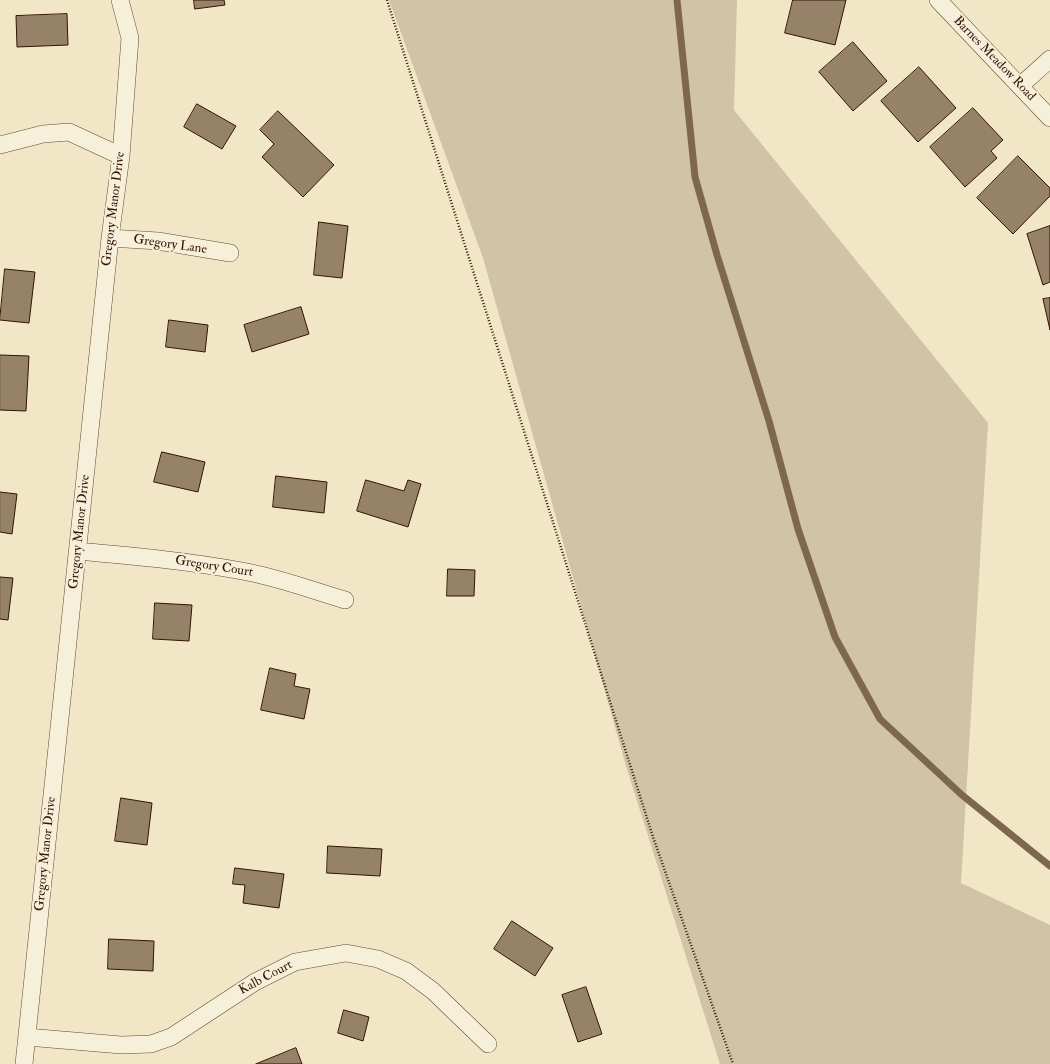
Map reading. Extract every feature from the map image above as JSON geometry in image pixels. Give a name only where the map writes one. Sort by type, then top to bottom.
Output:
[{"type":"street","name":"Gregory Manor Drive","points":[[24,1064],[110,238],[121,156],[130,38],[120,0]]},
{"type":"street","name":"Barnes Meadow Road","points":[[938,0],[1050,118]]},
{"type":"street","points":[[1020,86],[1050,59]]},
{"type":"street","points":[[0,145],[43,134],[69,132],[121,156]]},
{"type":"street","name":"Gregory Lane","points":[[110,238],[158,241],[230,254]]},
{"type":"street","name":"Gregory Court","points":[[78,551],[191,562],[243,571],[270,577],[345,600]]},
{"type":"street","name":"Kalb Court","points":[[27,1037],[121,1045],[151,1044],[171,1037],[255,982],[295,962],[346,953],[378,960],[406,971],[433,991],[488,1044]]},
{"type":"path","points":[[387,0],[653,837],[733,1064]]},
{"type":"shaded area","points":[[389,0],[737,0],[734,110],[988,423],[961,883],[1050,925],[1050,1064],[720,1064],[626,766],[483,258]]},
{"type":"building","points":[[194,0],[224,0],[225,5],[195,9]]},
{"type":"building","points":[[793,0],[846,0],[835,45],[785,33]]},
{"type":"building","points":[[67,14],[68,45],[17,47],[16,16]]},
{"type":"building","points":[[853,42],[887,81],[853,111],[819,72]]},
{"type":"building","points":[[919,67],[956,108],[918,142],[881,101]]},
{"type":"building","points":[[197,104],[236,126],[222,149],[184,127]]},
{"type":"building","points":[[973,108],[1003,140],[991,151],[997,158],[965,187],[930,147]]},
{"type":"building","points":[[278,111],[334,165],[303,197],[262,157],[274,144],[260,130]]},
{"type":"building","points":[[1018,156],[1050,188],[1050,196],[1013,234],[977,198]]},
{"type":"building","points":[[319,222],[348,226],[342,278],[314,275]]},
{"type":"building","points":[[1050,226],[1050,282],[1043,285],[1027,234]]},
{"type":"building","points":[[5,269],[35,272],[29,323],[0,320]]},
{"type":"building","points":[[1050,298],[1050,330],[1043,299]]},
{"type":"building","points":[[301,307],[309,334],[252,352],[244,325]]},
{"type":"building","points":[[169,320],[208,325],[205,352],[166,347]]},
{"type":"building","points":[[0,355],[29,356],[26,411],[0,410]]},
{"type":"building","points":[[162,452],[205,462],[198,492],[154,482]]},
{"type":"building","points":[[276,476],[327,482],[324,513],[273,507]]},
{"type":"building","points":[[366,480],[404,491],[408,480],[421,484],[408,527],[357,511]]},
{"type":"building","points":[[0,492],[17,494],[12,534],[0,532]]},
{"type":"building","points":[[448,569],[475,570],[474,596],[447,596]]},
{"type":"building","points":[[0,577],[13,578],[8,620],[0,619]]},
{"type":"building","points":[[155,603],[192,605],[189,641],[153,639]]},
{"type":"building","points":[[270,668],[296,674],[294,686],[310,689],[304,719],[261,710]]},
{"type":"building","points":[[121,798],[152,803],[147,845],[115,841]]},
{"type":"building","points":[[328,846],[382,849],[380,876],[327,873]]},
{"type":"building","points":[[235,868],[284,874],[279,908],[243,903],[245,885],[233,884]]},
{"type":"building","points":[[512,921],[553,948],[535,976],[494,949]]},
{"type":"building","points":[[109,939],[154,941],[153,971],[108,969]]},
{"type":"building","points":[[586,987],[602,1034],[578,1042],[562,995]]},
{"type":"building","points":[[344,1010],[369,1017],[363,1041],[338,1033]]},
{"type":"building","points":[[296,1048],[302,1064],[256,1064]]},
{"type":"waterway","points":[[677,0],[695,177],[717,255],[769,421],[798,529],[835,637],[880,719],[962,795],[1050,866]]}]
